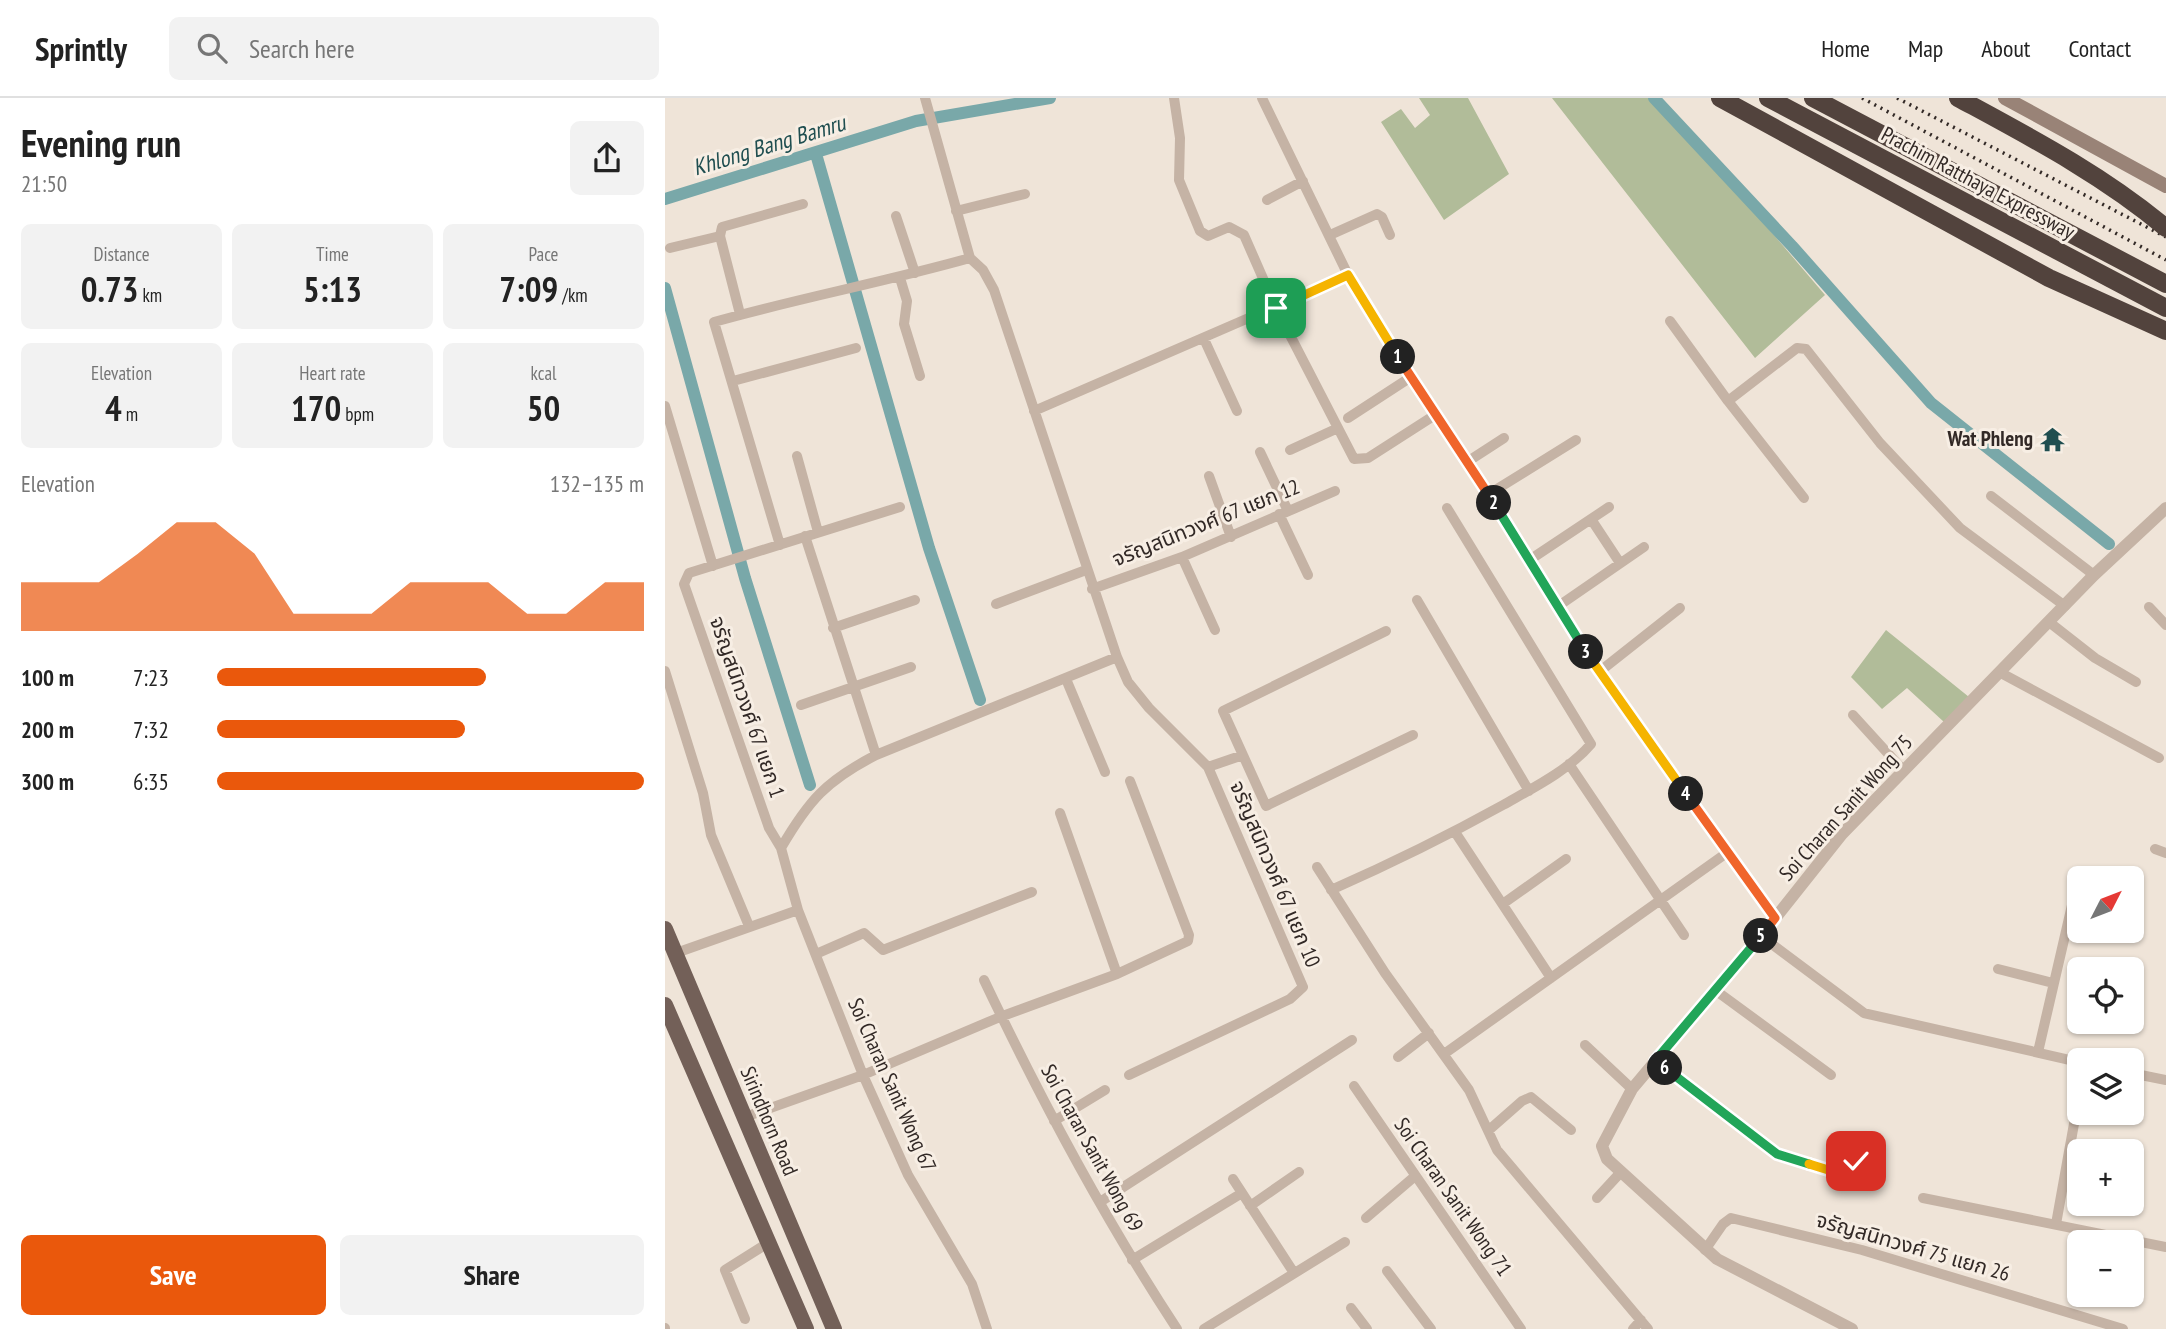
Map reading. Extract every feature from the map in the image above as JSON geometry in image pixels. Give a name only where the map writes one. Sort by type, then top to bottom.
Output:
[{"type":"highway","points":[[1720,98],[2049,278],[2166,331]]},
{"type":"highway","name":"Prachim Ratthaya Expressway","points":[[1768,98],[2166,308]]},
{"type":"highway","name":"Prachim Ratthaya Expressway","points":[[1814,98],[2166,284]]},
{"type":"highway","points":[[1958,98],[2063,155],[2131,198],[2166,228]]},
{"type":"main road","points":[[1768,98],[2166,314]]},
{"type":"main road","points":[[2005,98],[2166,186]]},
{"type":"main road","name":"Sirindhorn Road","points":[[665,929],[834,1329]]},
{"type":"main road","points":[[665,1004],[806,1329]]},
{"type":"street","points":[[780,545],[714,321],[900,278],[970,258],[925,98]]},
{"type":"street","points":[[1174,98],[1180,138],[1179,180],[1200,230],[1208,236],[1229,227],[1244,235],[1276,308],[1355,459],[1359,461],[1435,415]]},
{"type":"street","points":[[1262,98],[1348,275],[1411,377],[1489,494],[1599,672],[1775,918]]},
{"type":"street","points":[[1267,200],[1303,181]]},
{"type":"street","points":[[956,211],[1025,194]]},
{"type":"street","points":[[740,314],[720,236],[722,227],[803,204]]},
{"type":"street","points":[[1330,235],[1377,214],[1382,217],[1390,235]]},
{"type":"street","points":[[896,216],[915,273]]},
{"type":"street","points":[[670,248],[720,236]]},
{"type":"street","name":"จรัญสนิทวงศ์ 67 แยก 10","points":[[970,258],[983,270],[994,290],[1092,589],[1128,682],[1149,708],[1208,767],[1303,986],[1290,999],[1129,1074]]},
{"type":"street","points":[[1034,411],[1348,275]]},
{"type":"street","points":[[900,278],[907,301],[904,324],[920,376]]},
{"type":"street","points":[[1671,321],[1728,401],[1804,498]]},
{"type":"street","points":[[1204,339],[1237,411]]},
{"type":"street","points":[[733,381],[856,348]]},
{"type":"street","points":[[1728,401],[1797,348],[1806,349],[1880,443],[1961,528],[2065,606]]},
{"type":"street","points":[[1348,418],[1411,377]]},
{"type":"street","points":[[665,406],[713,566],[900,508]]},
{"type":"street","points":[[1290,450],[1338,428]]},
{"type":"street","points":[[1467,462],[1504,439]]},
{"type":"street","points":[[1489,494],[1576,440]]},
{"type":"street","points":[[1260,452],[1308,575]]},
{"type":"street","points":[[797,456],[818,532]]},
{"type":"street","points":[[1209,476],[1231,537]]},
{"type":"street","name":"จรัญสนิทวงศ์ 67 แยก 12","points":[[1092,589],[1182,557],[1335,491]]},
{"type":"street","points":[[1991,496],[2094,575]]},
{"type":"street","points":[[1528,561],[1609,507]]},
{"type":"street","points":[[1331,890],[1455,832],[1529,790],[1569,764],[1591,742],[1447,508]]},
{"type":"street","name":"Soi Charan Sanit Wong 75","points":[[1852,1329],[1755,1281],[1705,1251],[1604,1155],[1602,1146],[1632,1089],[1761,936],[1842,834],[2094,575],[2166,509]]},
{"type":"street","points":[[1591,519],[1620,562]]},
{"type":"street","points":[[805,536],[876,755]]},
{"type":"street","points":[[1557,607],[1644,547]]},
{"type":"street","points":[[1182,557],[1215,630]]},
{"type":"street","name":"จรัญสนิทวงศ์ 67 แยก 1","points":[[713,566],[689,573],[684,578],[769,828],[781,848]]},
{"type":"street","points":[[996,604],[1086,570]]},
{"type":"street","points":[[833,628],[915,600]]},
{"type":"street","points":[[1416,600],[1529,790]]},
{"type":"street","points":[[2149,607],[2166,625]]},
{"type":"street","points":[[1599,672],[1680,608]]},
{"type":"street","points":[[2049,622],[2095,658],[2136,682]]},
{"type":"street","points":[[1386,631],[1223,709],[1267,806],[1413,735]]},
{"type":"street","points":[[781,848],[804,809],[830,782],[876,755],[1117,657]]},
{"type":"street","points":[[801,705],[911,667]]},
{"type":"street","points":[[665,671],[703,793],[711,835],[749,926]]},
{"type":"street","points":[[2001,673],[2159,758]]},
{"type":"street","points":[[1066,679],[1105,772]]},
{"type":"street","points":[[1853,715],[1903,770]]},
{"type":"street","points":[[1208,767],[1243,755]]},
{"type":"street","points":[[1569,764],[1684,935]]},
{"type":"street","points":[[745,1117],[863,1075],[1000,1017],[1117,975],[1188,941],[1189,935],[1131,781]]},
{"type":"street","points":[[1060,813],[1117,975]]},
{"type":"street","points":[[1455,832],[1551,978]]},
{"type":"street","name":"Soi Charan Sanit Wong 67","points":[[781,848],[798,909],[863,1075],[908,1175],[971,1284],[987,1329]]},
{"type":"street","points":[[2155,849],[2166,853]]},
{"type":"street","points":[[1444,1054],[1727,852]]},
{"type":"street","points":[[1504,903],[1566,859]]},
{"type":"street","points":[[1317,867],[1469,1090],[1497,1150],[1645,1325],[1633,1329]]},
{"type":"street","points":[[816,954],[864,933],[883,950],[1032,892]]},
{"type":"street","points":[[676,953],[798,909]]},
{"type":"street","points":[[1761,936],[1857,1011],[2067,1059]]},
{"type":"street","points":[[2038,1052],[2053,983],[2067,937]]},
{"type":"street","points":[[1998,970],[2053,983]]},
{"type":"street","name":"Soi Charan Sanit Wong 69","points":[[983,980],[1054,1121],[1132,1260],[1177,1329]]},
{"type":"street","points":[[1716,990],[1831,1075]]},
{"type":"street","points":[[1398,1057],[1429,1033]]},
{"type":"street","points":[[1100,1202],[1352,1040]]},
{"type":"street","points":[[1585,1045],[1632,1089]]},
{"type":"street","points":[[1655,1061],[1777,1154],[1851,1177],[1856,1161]]},
{"type":"street","points":[[2144,1076],[2166,1080]]},
{"type":"street","name":"Soi Charan Sanit Wong 71","points":[[1353,1086],[1521,1329]]},
{"type":"street","points":[[1054,1121],[1105,1090]]},
{"type":"street","points":[[1489,1130],[1521,1101],[1531,1097],[1571,1130]]},
{"type":"street","points":[[2056,1224],[2074,1125]]},
{"type":"street","points":[[1250,1206],[1299,1172]]},
{"type":"street","points":[[1597,1198],[1621,1172]]},
{"type":"street","points":[[1366,1218],[1414,1177]]},
{"type":"street","points":[[1233,1179],[1294,1273]]},
{"type":"street","points":[[1132,1260],[1242,1193]]},
{"type":"street","points":[[1923,1198],[2166,1247]]},
{"type":"street","name":"จรัญสนิทวงศ์ 75 แยก 26","points":[[1705,1251],[1723,1224],[1731,1218],[1862,1250],[2123,1329]]},
{"type":"street","points":[[1205,1329],[1345,1242]]},
{"type":"street","points":[[745,1319],[725,1270],[768,1243]]},
{"type":"street","points":[[1387,1271],[1431,1329]]},
{"type":"street","points":[[1351,1308],[1367,1329]]},
{"type":"green space","points":[[1419,98],[1468,98],[1509,174],[1444,220],[1381,122],[1401,109],[1415,128],[1430,115]]},
{"type":"green space","points":[[1552,98],[1649,98],[1745,201],[1825,295],[1755,358]]},
{"type":"green space","points":[[1886,630],[1969,697],[1944,722],[1907,688],[1882,709],[1851,677]]},
{"type":"waterway","name":"Khlong Bang Bamru","points":[[665,199],[916,121],[1050,98]]},
{"type":"waterway","points":[[1654,98],[1792,246],[1931,403],[2109,544]]},
{"type":"waterway","points":[[816,154],[929,548],[980,700]]},
{"type":"waterway","points":[[665,288],[745,578],[810,785]]},
{"type":"railway","points":[[1862,98],[2166,260]]},
{"type":"railway","points":[[1897,98],[2166,237]]},
{"type":"place","name":"Wat Phleng","points":[[2053,439]]},
{"type":"route","points":[[1276,308],[1348,275],[1411,377],[1489,494],[1538,578],[1599,672],[1775,918],[1655,1061],[1777,1154],[1851,1177],[1856,1161]]}]
